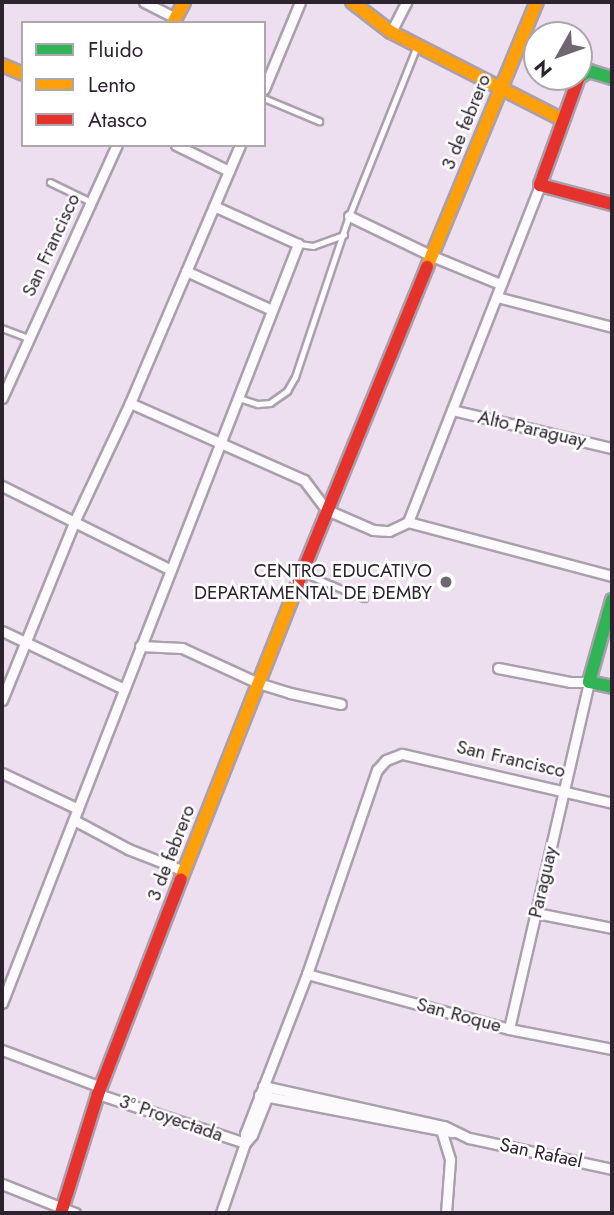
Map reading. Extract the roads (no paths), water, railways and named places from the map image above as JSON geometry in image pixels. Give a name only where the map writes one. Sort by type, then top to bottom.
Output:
[{"type":"street","points":[[144,2],[174,20],[184,2]]},
{"type":"street","points":[[266,84],[300,2]]},
{"type":"street","points":[[352,2],[391,32],[561,119]]},
{"type":"street","points":[[391,32],[406,2]]},
{"type":"street","name":"3 de febrero","points":[[61,1211],[99,1090],[258,683],[537,2]]},
{"type":"street","points":[[2,65],[21,73]]},
{"type":"street","points":[[593,76],[612,78]]},
{"type":"street","points":[[408,522],[540,185],[561,119],[574,91]]},
{"type":"street","name":"San Francisco","points":[[2,398],[116,147]]},
{"type":"street","points":[[180,147],[229,171]]},
{"type":"street","points":[[2,700],[75,520],[130,402],[239,147]]},
{"type":"street","points":[[540,185],[612,204]]},
{"type":"street","points":[[2,1003],[169,569],[298,244],[215,205]]},
{"type":"street","points":[[349,216],[432,256],[500,284]]},
{"type":"street","points":[[186,271],[272,310]]},
{"type":"street","points":[[497,297],[612,327]]},
{"type":"street","points":[[130,402],[218,444],[304,480],[327,510],[373,530],[389,531],[408,522],[612,576]]},
{"type":"street","name":"Alto Paraguay","points":[[452,410],[612,448]]},
{"type":"street","points":[[2,486],[169,569]]},
{"type":"street","points":[[589,682],[612,600]]},
{"type":"street","points":[[2,631],[124,689]]},
{"type":"street","points":[[140,646],[181,648],[258,683],[341,704]]},
{"type":"street","points":[[498,668],[569,682],[589,682],[612,687]]},
{"type":"street","name":"Paraguay","points":[[509,1029],[589,682]]},
{"type":"street","name":"San Francisco","points":[[307,974],[377,770],[386,760],[402,754],[612,803]]},
{"type":"street","points":[[2,773],[78,809]]},
{"type":"street","points":[[74,820],[128,849],[184,871]]},
{"type":"street","points":[[536,913],[612,928]]},
{"type":"street","points":[[221,1213],[245,1143],[252,1135],[269,1077],[307,974]]},
{"type":"street","name":"San Roque","points":[[307,974],[509,1029],[612,1049]]},
{"type":"street","name":"3º Proyectada","points":[[2,1050],[99,1090],[245,1143]]},
{"type":"street","points":[[265,1092],[442,1133],[453,1132]]},
{"type":"street","name":"San Rafael","points":[[265,1092],[444,1126],[469,1138],[612,1169]]},
{"type":"street","points":[[442,1133],[450,1160],[446,1213]]},
{"type":"street","points":[[2,1184],[61,1211],[75,1213]]},
{"type":"lane","points":[[237,397],[258,404],[270,403],[288,391],[349,216],[417,46]]},
{"type":"lane","points":[[266,99],[319,121]]},
{"type":"lane","points":[[50,182],[92,202]]},
{"type":"lane","points":[[298,244],[313,246],[344,235]]},
{"type":"lane","points":[[2,328],[29,338]]},
{"type":"lane","points":[[302,573],[364,598]]},
{"type":"place","name":"CENTRO EDUCATIVO DEPARTAMENTAL DE ÐEMBY","points":[[446,582]]}]
